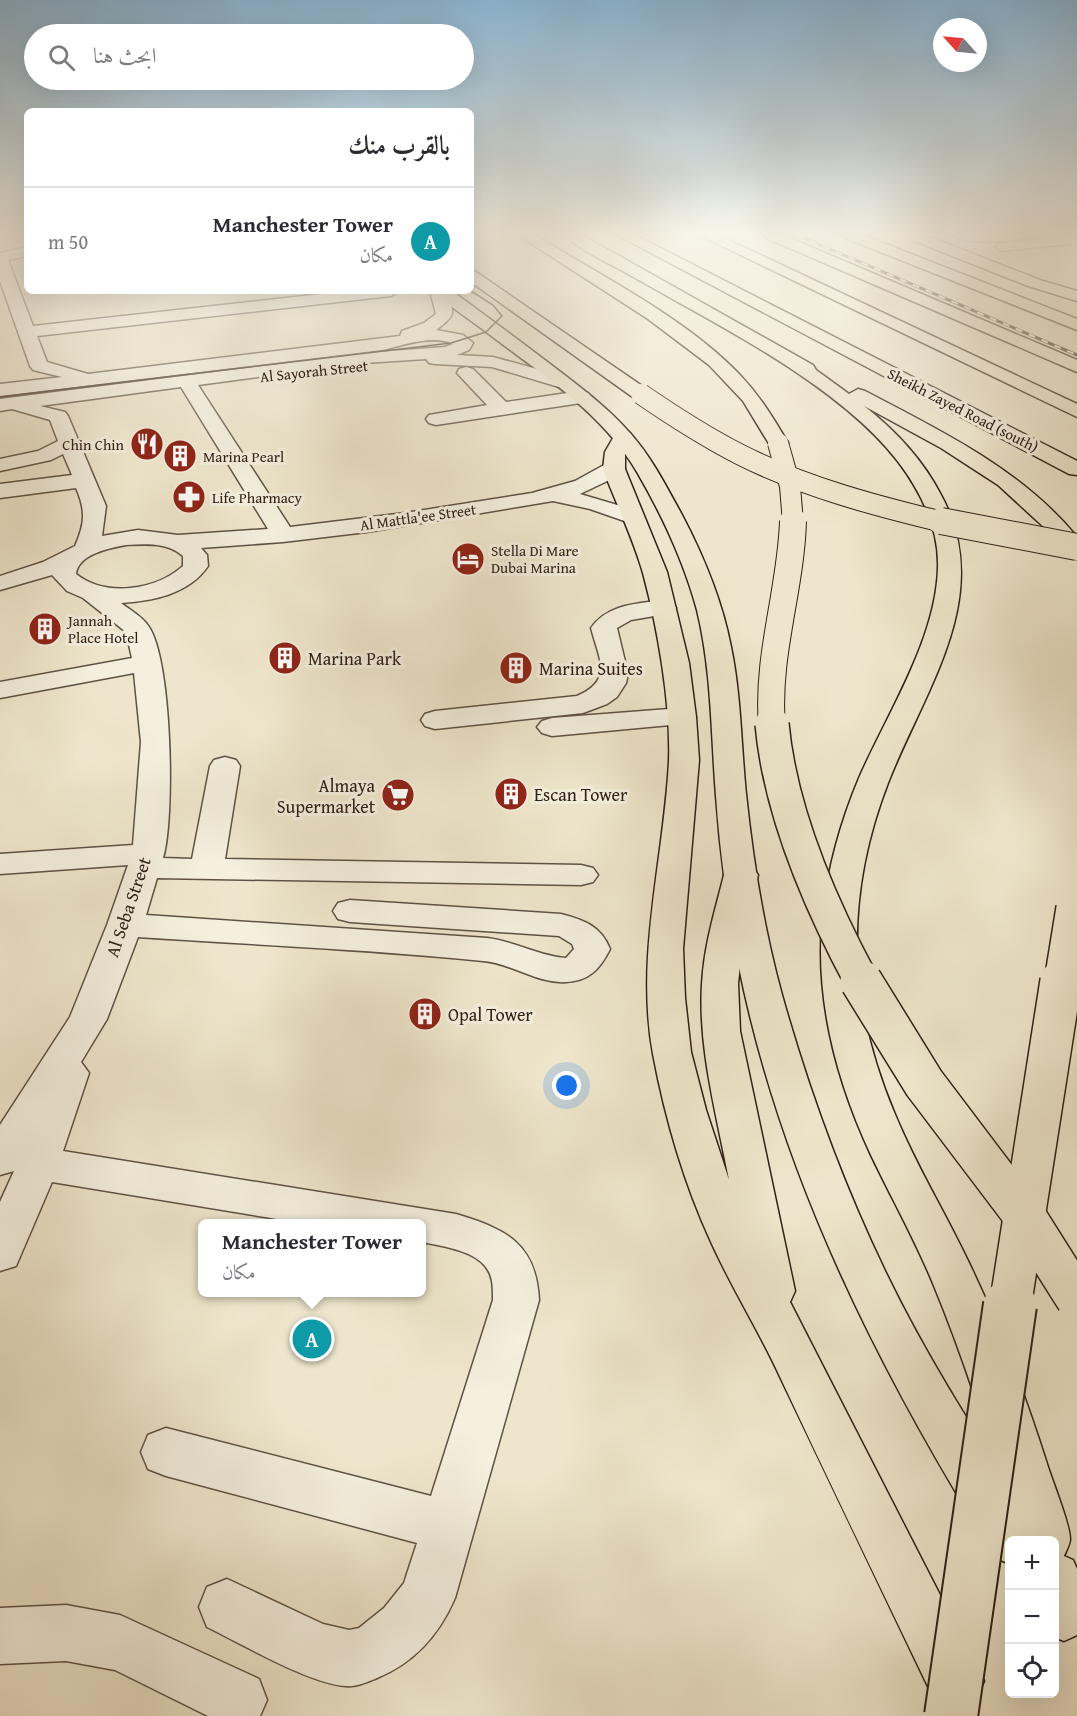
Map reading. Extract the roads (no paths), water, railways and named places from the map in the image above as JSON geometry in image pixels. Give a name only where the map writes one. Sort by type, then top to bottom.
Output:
[{"type":"main road","points":[[472,315],[581,397],[618,453],[659,491],[687,548],[703,586],[714,627],[722,674],[731,794],[741,875],[764,993],[782,1061],[837,1215],[875,1300],[925,1394],[1014,1536]]},
{"type":"main road","points":[[528,315],[668,414],[709,438],[810,483],[939,521],[1077,547]]},
{"type":"main road","points":[[652,315],[687,338],[725,368],[755,403],[778,443],[791,488],[793,513],[788,572],[772,653],[770,701],[777,759],[794,825],[832,921],[865,986],[924,1083],[1017,1205],[1077,1299]]},
{"type":"main road","points":[[711,315],[982,464],[1030,501],[1077,552]]},
{"type":"main road","name":"Sheikh Zayed Road (south)","points":[[779,315],[1077,469]]},
{"type":"main road","points":[[875,315],[1077,411]]},
{"type":"main road","points":[[955,315],[1077,368]]},
{"type":"main road","points":[[1052,315],[1077,325]]},
{"type":"main road","points":[[786,358],[861,414],[905,458],[936,502],[949,545],[949,591],[936,637],[873,783],[860,822],[840,910],[839,955],[844,1003],[856,1056],[874,1114],[957,1284],[1011,1433],[1043,1536]]},
{"type":"main road","points":[[618,453],[633,517],[649,552],[663,608],[675,663],[682,717],[684,760],[681,806],[665,949],[666,998],[672,1052],[686,1110],[705,1174],[733,1242],[780,1328],[972,1716]]},
{"type":"main road","points":[[741,875],[725,939],[720,983],[721,1031],[754,1191],[762,1251],[780,1328]]},
{"type":"main road","points":[[951,1716],[1040,1101],[1075,898]]},
{"type":"street","points":[[10,315],[20,323],[173,315]]},
{"type":"street","points":[[17,315],[39,366]]},
{"type":"street","name":"Al Sayorah Street","points":[[4,397],[94,386],[401,337],[430,327],[444,315]]},
{"type":"street","name":"Al Sayorah Street","points":[[94,386],[187,382],[385,356],[448,352],[463,346],[464,343],[453,337],[429,336],[382,345],[289,355]]},
{"type":"street","name":"Al Sayorah Street","points":[[210,379],[449,359],[493,362],[560,381]]},
{"type":"street","points":[[39,366],[67,374],[94,386],[58,416]]},
{"type":"street","points":[[4,397],[39,366]]},
{"type":"street","points":[[466,373],[502,409]]},
{"type":"street","points":[[187,382],[283,535]]},
{"type":"street","points":[[4,397],[58,416],[94,506],[94,527],[79,554],[65,567],[64,576],[138,629],[161,588]]},
{"type":"street","points":[[436,419],[581,397]]},
{"type":"street","points":[[0,465],[44,456],[69,443]]},
{"type":"street","name":"Al Mattla'ee Street","points":[[1,582],[28,575],[123,539],[170,540],[283,535],[420,519],[552,495],[589,483],[618,453]]},
{"type":"street","points":[[0,491],[84,480]]},
{"type":"street","name":"Al Mattla'ee Street","points":[[552,495],[596,504],[633,517]]},
{"type":"street","points":[[94,506],[189,547],[196,555],[197,563],[192,572]]},
{"type":"street","name":"Al Mattla'ee Street","points":[[1,582],[125,595],[161,588],[192,572],[283,535]]},
{"type":"street","points":[[435,720],[583,704],[594,700],[611,688],[616,678],[605,624],[620,615],[663,608]]},
{"type":"street","name":"Al Seba Street","points":[[0,1254],[19,1162],[88,1019],[125,925],[143,870],[153,806],[156,742],[147,663],[138,629]]},
{"type":"street","points":[[0,690],[147,663]]},
{"type":"street","points":[[502,731],[682,717]]},
{"type":"street","points":[[207,869],[225,766]]},
{"type":"street","points":[[0,864],[143,870],[455,891]]},
{"type":"street","points":[[143,870],[581,875]]},
{"type":"street","points":[[125,925],[472,948],[501,952],[526,961],[539,941],[561,925],[350,911]]},
{"type":"street","points":[[19,1162],[142,1179],[384,1219]]},
{"type":"street","points":[[227,1607],[322,1652],[349,1658],[370,1653],[391,1640],[411,1620],[427,1598],[516,1300],[518,1283],[513,1267],[501,1253],[487,1244],[468,1235],[426,1226]]},
{"type":"street","points":[[166,1452],[448,1526]]},
{"type":"street","points":[[0,1636],[66,1633],[120,1643],[238,1700]]},
{"type":"tram line","points":[[0,397],[451,343],[486,332],[501,315]]},
{"type":"railway","points":[[984,315],[1077,355]]},
{"type":"place","name":"Chin Chin","points":[[147,444]]},
{"type":"place","name":"Marina Pearl","points":[[180,456]]},
{"type":"place","name":"Life Pharmacy","points":[[189,497]]},
{"type":"place","name":"Stella Di Mare Dubai Marina","points":[[468,559]]},
{"type":"place","name":"Jannah Place Hotel","points":[[45,629]]},
{"type":"place","name":"Marina Park","points":[[285,658]]},
{"type":"place","name":"Marina Suites","points":[[516,668]]},
{"type":"place","name":"Escan Tower","points":[[511,794]]},
{"type":"place","name":"Almaya Supermarket","points":[[398,795]]},
{"type":"place","name":"Opal Tower","points":[[425,1014]]},
{"type":"place","name":"Manchester Tower","points":[[312,1339]]}]
